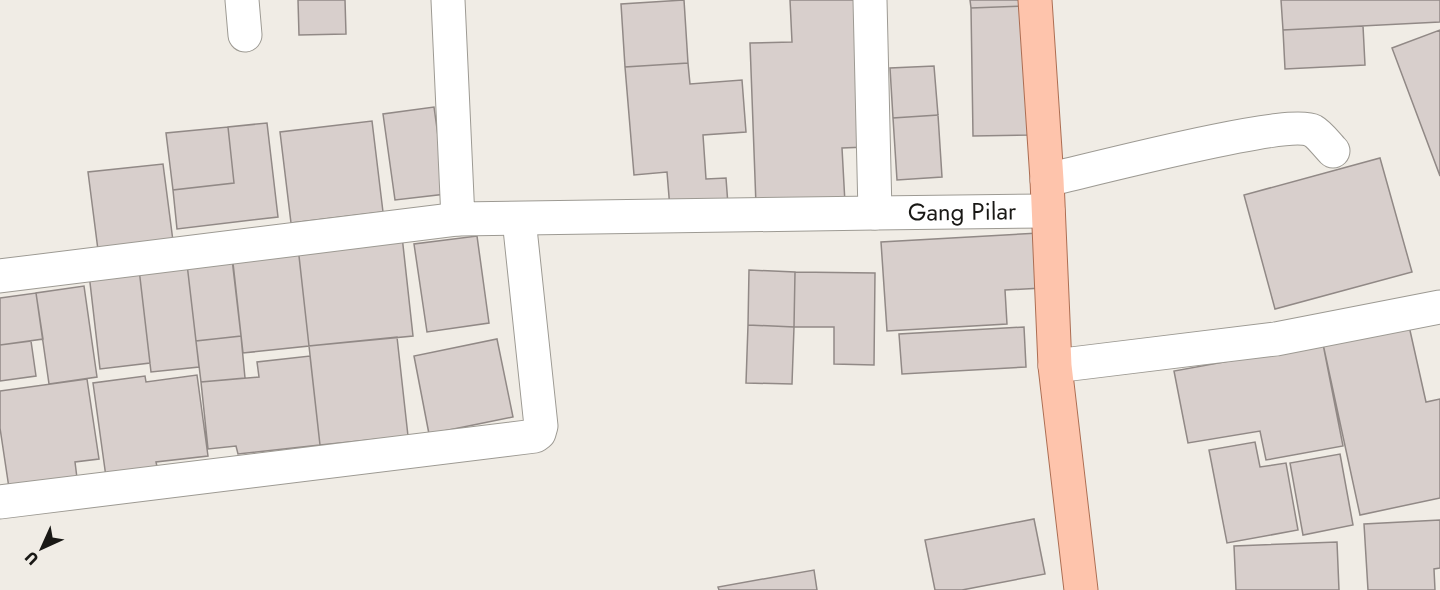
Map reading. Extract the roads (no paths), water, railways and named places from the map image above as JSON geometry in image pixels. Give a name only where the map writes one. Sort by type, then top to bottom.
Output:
[{"type":"main road","points":[[1035,0],[1048,196],[1055,366],[1081,590]]},
{"type":"street","points":[[242,0],[245,35]]},
{"type":"street","points":[[447,0],[458,219]]},
{"type":"street","points":[[870,0],[875,213]]},
{"type":"street","name":"Gang Pilar","points":[[0,276],[458,219],[875,213],[1048,196],[1251,134],[1291,129],[1312,131],[1333,150]]},
{"type":"street","points":[[0,502],[535,436],[542,426],[519,219]]},
{"type":"street","points":[[1055,366],[1276,339],[1440,307]]}]
